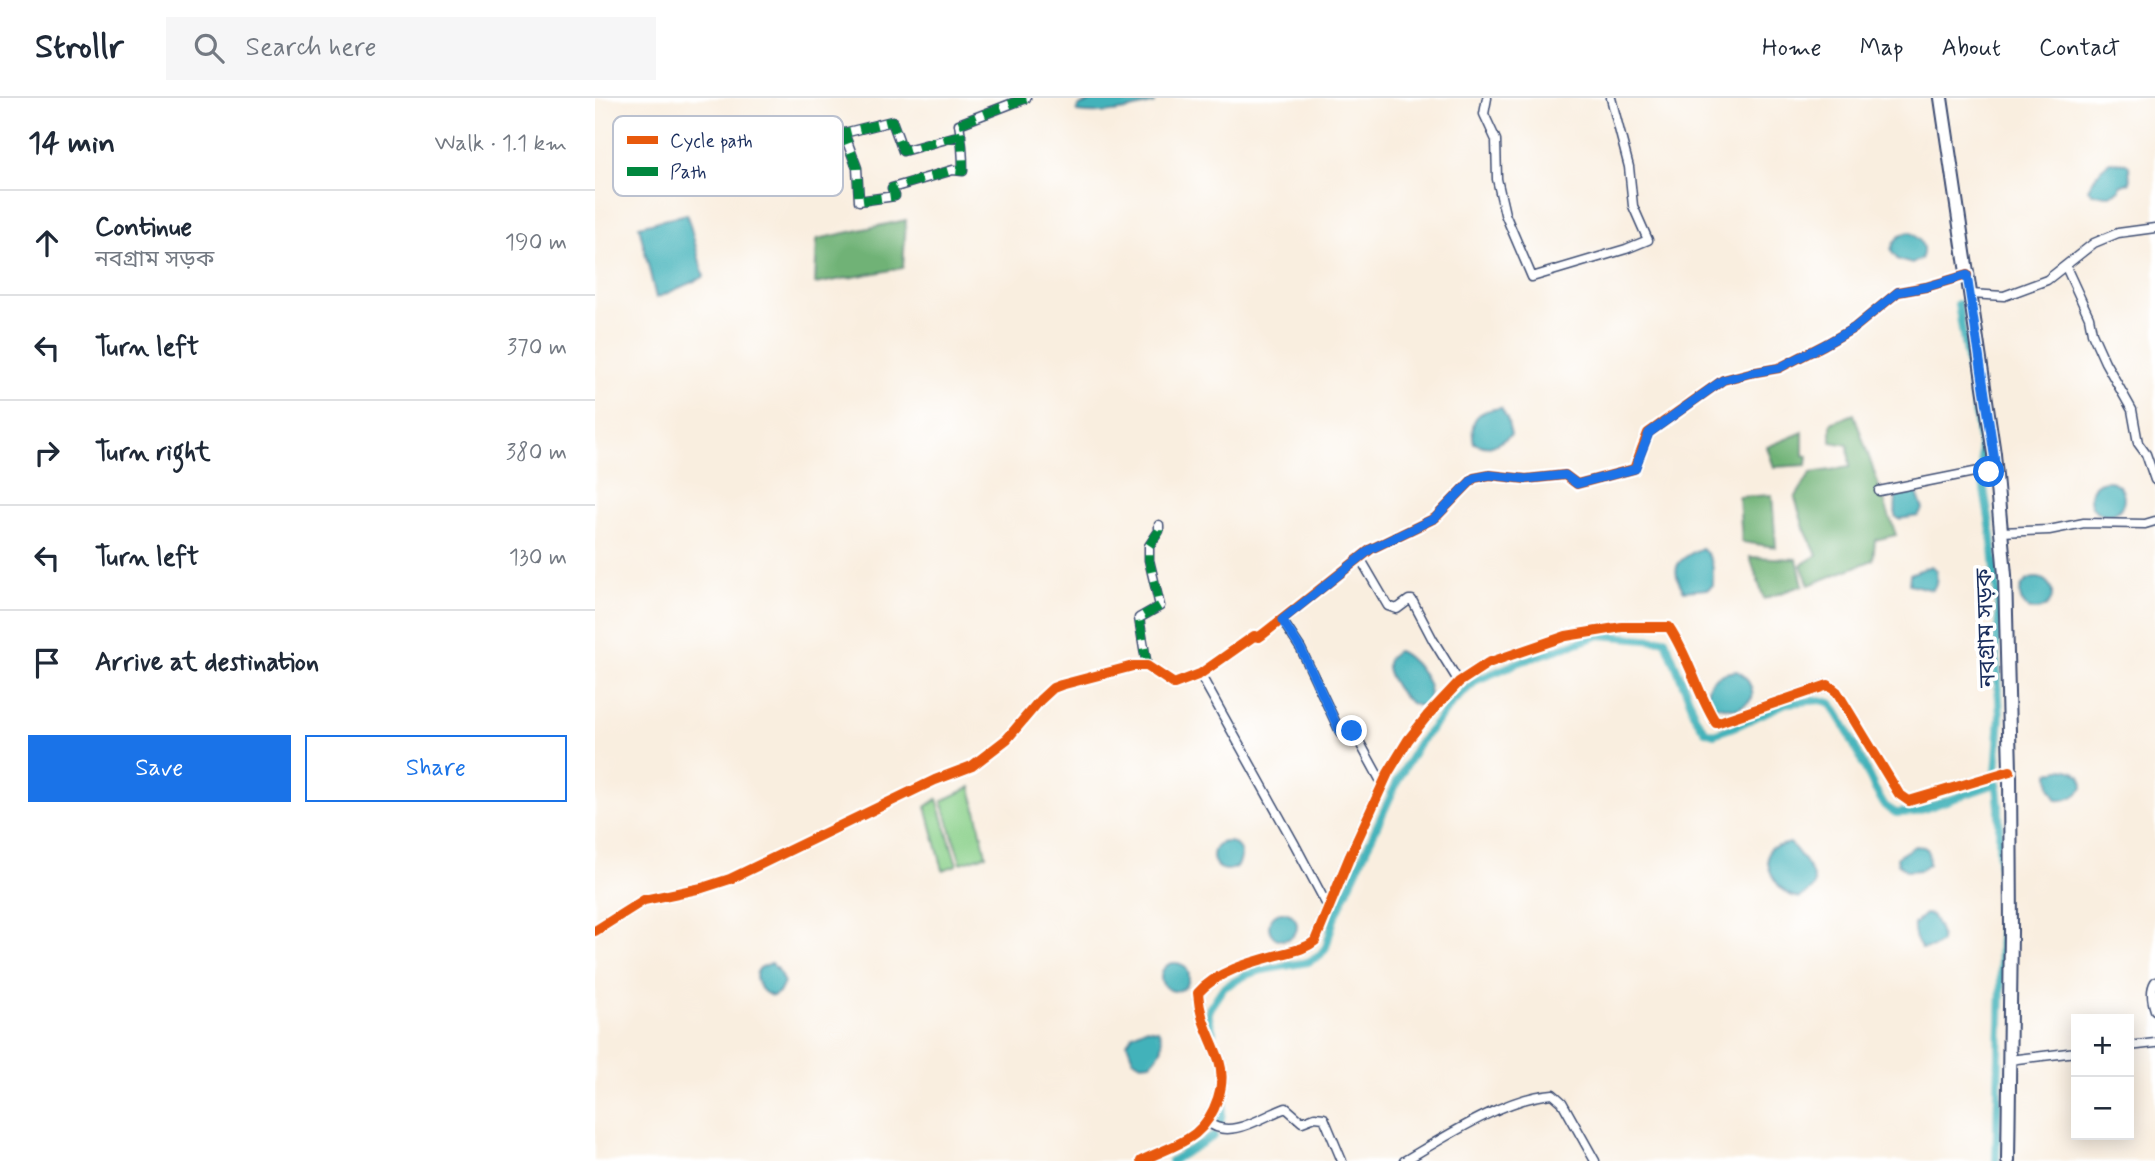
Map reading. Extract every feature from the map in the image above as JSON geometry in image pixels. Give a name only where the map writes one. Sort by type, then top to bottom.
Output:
[{"type":"main road","name":"নবগ্রাম সড়ক","points":[[1941,98],[1970,294],[2005,575],[2008,1161]]},
{"type":"street","points":[[961,135],[903,151],[892,121],[844,133],[857,168],[859,201],[895,196],[892,188],[953,170],[963,171],[961,135],[959,124],[1026,98]]},
{"type":"street","points":[[1487,98],[1485,114],[1496,140],[1497,179],[1505,214],[1532,277],[1648,240],[1633,206],[1629,167],[1611,98]]},
{"type":"street","points":[[1970,294],[2004,296],[2047,280],[2094,243],[2118,233],[2155,228]]},
{"type":"street","points":[[2066,267],[2089,317],[2092,333],[2105,362],[2132,410],[2138,443],[2146,454],[2155,480]]},
{"type":"street","points":[[595,931],[644,900],[702,888],[730,879],[935,780],[972,766],[1007,739],[1053,688],[1116,669],[1147,666],[1174,684],[1200,674],[1254,636],[1259,637],[1371,549],[1435,518],[1474,478],[1490,475],[1526,479],[1565,475],[1577,484],[1635,469],[1649,433],[1723,380],[1779,368],[1854,328],[1898,292],[1967,275]]},
{"type":"street","points":[[1879,491],[1979,471],[1993,472]]},
{"type":"street","points":[[2001,532],[2049,530],[2084,523],[2145,524],[2155,521]]},
{"type":"street","points":[[1147,666],[1139,618],[1160,606],[1149,560],[1149,546],[1159,531],[1159,525]]},
{"type":"street","points":[[1360,558],[1388,606],[1397,609],[1412,600],[1459,682]]},
{"type":"street","points":[[1282,620],[1301,649],[1341,734],[1345,736],[1354,732],[1383,785]]},
{"type":"street","points":[[1141,1161],[1191,1137],[1208,1122],[1220,1093],[1220,1065],[1202,1023],[1198,993],[1204,986],[1228,972],[1308,947],[1315,941],[1350,856],[1383,785],[1408,740],[1459,682],[1488,663],[1566,636],[1622,627],[1669,627],[1679,642],[1705,706],[1716,723],[1828,685],[1837,692],[1899,794],[1909,801],[2008,772]]},
{"type":"street","points":[[1200,674],[1329,909]]},
{"type":"street","points":[[2155,982],[2152,1001],[2155,1010]]},
{"type":"street","points":[[2134,1045],[2155,1043]]},
{"type":"street","points":[[2009,1060],[2071,1053]]},
{"type":"street","points":[[1404,1161],[1500,1110],[1518,1102],[1550,1094],[1556,1095],[1562,1101],[1595,1161]]},
{"type":"street","points":[[1208,1122],[1219,1129],[1230,1129],[1286,1108],[1299,1122],[1315,1117],[1324,1118],[1342,1161]]},
{"type":"green space","points":[[906,220],[903,268],[815,284],[817,239]]},
{"type":"green space","points":[[1854,414],[1896,535],[1875,540],[1873,560],[1809,585],[1801,565],[1817,555],[1804,528],[1795,498],[1811,473],[1850,467],[1848,445],[1831,442],[1831,423]]},
{"type":"green space","points":[[1803,432],[1803,455],[1808,456],[1807,465],[1774,467],[1767,447]]},
{"type":"green space","points":[[1772,495],[1776,547],[1742,542],[1739,497]]},
{"type":"green space","points":[[1750,557],[1797,559],[1803,585],[1764,599]]},
{"type":"green space","points":[[971,787],[986,855],[961,863],[942,801]]},
{"type":"green space","points":[[937,799],[957,865],[943,870],[926,807]]},
{"type":"water","points":[[1100,98],[1155,98],[1155,103],[1107,113],[1077,112],[1079,106]]},
{"type":"water","points":[[2110,162],[2126,163],[2129,166],[2130,182],[2110,195],[2092,194],[2088,189],[2090,185],[2100,170]]},
{"type":"water","points":[[687,214],[704,277],[656,298],[639,226]]},
{"type":"water","points":[[1910,232],[1923,247],[1921,259],[1912,264],[1898,260],[1891,251],[1897,238]]},
{"type":"water","points":[[1501,408],[1511,435],[1490,446],[1474,443],[1473,428],[1477,417],[1486,411]]},
{"type":"water","points":[[2107,481],[2119,486],[2124,498],[2119,510],[2107,515],[2095,510],[2090,498],[2095,486]]},
{"type":"water","points":[[1911,490],[1917,493],[1923,509],[1918,516],[1899,519],[1895,516],[1896,496]]},
{"type":"water","points":[[1702,548],[1711,561],[1713,585],[1708,589],[1684,591],[1677,575],[1678,564]]},
{"type":"water","points":[[1931,566],[1936,570],[1937,576],[1932,590],[1909,584],[1910,574]]},
{"type":"water","points":[[2036,578],[2047,583],[2052,594],[2047,605],[2036,610],[2025,605],[2020,594],[2025,583]]},
{"type":"water","points":[[1397,651],[1408,657],[1425,677],[1430,691],[1424,704],[1410,702],[1391,678],[1387,663]]},
{"type":"water","points":[[1737,671],[1749,683],[1751,699],[1737,709],[1712,705],[1708,691],[1712,680]]},
{"type":"water","points":[[2063,769],[2078,774],[2083,788],[2071,798],[2057,800],[2050,787],[2049,773]]},
{"type":"water","points":[[1227,842],[1237,846],[1241,856],[1237,866],[1227,870],[1217,866],[1213,856],[1217,846]]},
{"type":"water","points":[[1790,843],[1807,864],[1814,883],[1812,889],[1799,898],[1779,885],[1768,863],[1770,848]]},
{"type":"water","points":[[1915,846],[1928,850],[1929,864],[1921,870],[1907,871],[1898,864],[1897,857]]},
{"type":"water","points":[[1283,912],[1293,916],[1297,926],[1293,936],[1283,940],[1273,936],[1269,926],[1273,916]]},
{"type":"water","points":[[1925,914],[1932,915],[1940,931],[1941,942],[1934,947],[1922,949],[1915,938],[1914,924]]},
{"type":"water","points":[[771,963],[784,983],[779,993],[773,996],[761,989],[756,976],[760,968]]},
{"type":"water","points":[[1175,963],[1185,967],[1189,977],[1185,987],[1175,991],[1165,987],[1161,977],[1165,967]]},
{"type":"water","points":[[1145,1028],[1158,1030],[1162,1044],[1151,1063],[1141,1064],[1133,1059],[1127,1043],[1133,1034]]},
{"type":"waterway","points":[[1958,304],[1980,441],[1999,616],[1996,651],[2000,715],[1996,775],[1999,807],[2001,988],[1996,1161]]},
{"type":"waterway","points":[[1213,1032],[1209,1009],[1223,988],[1246,975],[1262,970],[1308,962],[1320,955],[1326,947],[1334,919],[1399,778],[1419,743],[1456,699],[1477,680],[1520,662],[1600,635],[1665,639],[1693,713],[1705,731],[1714,734],[1786,703],[1821,700],[1831,703],[1885,806],[1896,813],[1915,812],[1998,783]]},
{"type":"waterway","points":[[1220,1124],[1228,1074],[1221,1050]]},
{"type":"waterway","points":[[1171,1161],[1214,1136]]},
{"type":"marked path","points":[[961,135],[903,151],[892,121],[844,133],[857,168],[859,201],[895,196],[892,188],[953,170],[963,171],[961,136],[960,130],[959,124],[1026,98]]},
{"type":"marked path","points":[[1147,666],[1139,618],[1160,606],[1149,560],[1149,546],[1159,531],[1159,525]]},
{"type":"cycle path","points":[[595,931],[644,900],[702,888],[730,879],[935,780],[972,766],[1007,739],[1053,688],[1133,666],[1147,666],[1174,684],[1200,674],[1254,636],[1262,635],[1371,549],[1435,518],[1474,478],[1490,475],[1526,479],[1565,475],[1577,484],[1634,469],[1648,433],[1723,380],[1779,368],[1854,328],[1898,292],[1967,275]]},
{"type":"cycle path","points":[[1141,1161],[1197,1132],[1212,1112],[1218,1098],[1220,1065],[1203,1020],[1198,993],[1206,985],[1235,968],[1302,948],[1315,941],[1388,773],[1408,740],[1459,682],[1488,663],[1566,636],[1622,627],[1669,627],[1716,723],[1828,685],[1837,692],[1899,794],[1909,801],[2010,771]]},
{"type":"route","points":[[1352,731],[1342,736],[1301,649],[1282,620],[1308,597],[1371,549],[1435,518],[1474,478],[1490,475],[1526,479],[1565,475],[1577,484],[1635,469],[1649,433],[1723,380],[1779,368],[1854,328],[1898,292],[1967,275],[1996,472],[1989,472]]}]
